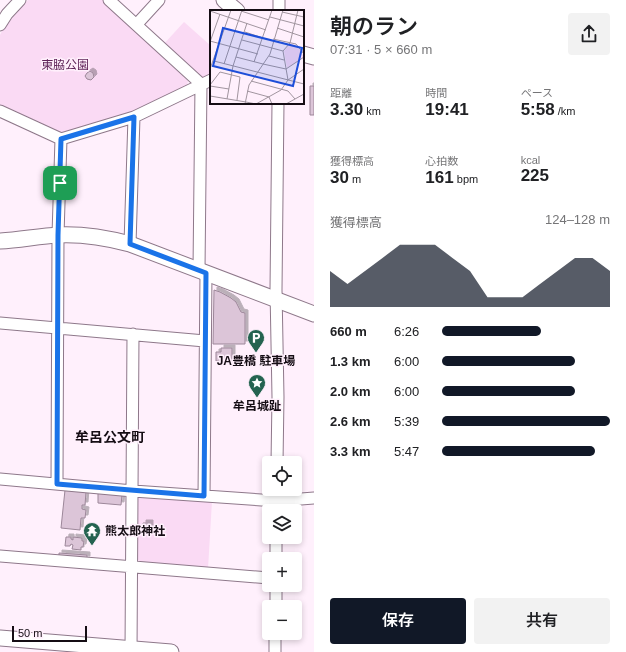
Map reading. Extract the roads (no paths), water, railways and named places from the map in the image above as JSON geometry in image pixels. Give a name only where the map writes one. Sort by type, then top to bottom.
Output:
[{"type":"street","points":[[109,0],[206,82]]},
{"type":"street","points":[[137,24],[159,0]]},
{"type":"street","points":[[224,0],[235,10]]},
{"type":"street","points":[[0,25],[14,2]]},
{"type":"street","points":[[304,54],[314,57]]},
{"type":"street","points":[[0,112],[61,139],[134,117],[206,82]]},
{"type":"street","points":[[204,496],[205,341],[202,272],[206,82]]},
{"type":"street","points":[[277,456],[278,397],[276,300],[278,104]]},
{"type":"street","points":[[130,244],[134,117]]},
{"type":"street","points":[[57,484],[58,235],[61,139]]},
{"type":"street","points":[[0,241],[58,235],[95,237],[130,244],[314,314]]},
{"type":"street","points":[[0,327],[0,323],[205,341]]},
{"type":"street","points":[[131,650],[133,334]]},
{"type":"street","points":[[0,479],[204,496],[262,504]]},
{"type":"street","points":[[286,504],[314,498]]},
{"type":"street","points":[[0,556],[262,577]]},
{"type":"street","points":[[0,638],[131,650],[171,652]]},
{"type":"street","points":[[275,640],[275,652]]},
{"type":"place","name":"JA豊橋 駐車場","points":[[256,353]]},
{"type":"place","name":"牟呂城趾","points":[[257,398]]},
{"type":"place","name":"熊太郎神社","points":[[92,546]]},
{"type":"district","name":"牟呂公文町","points":[[110,437]]},
{"type":"park label","name":"東脇公園","points":[[65,65]]}]
